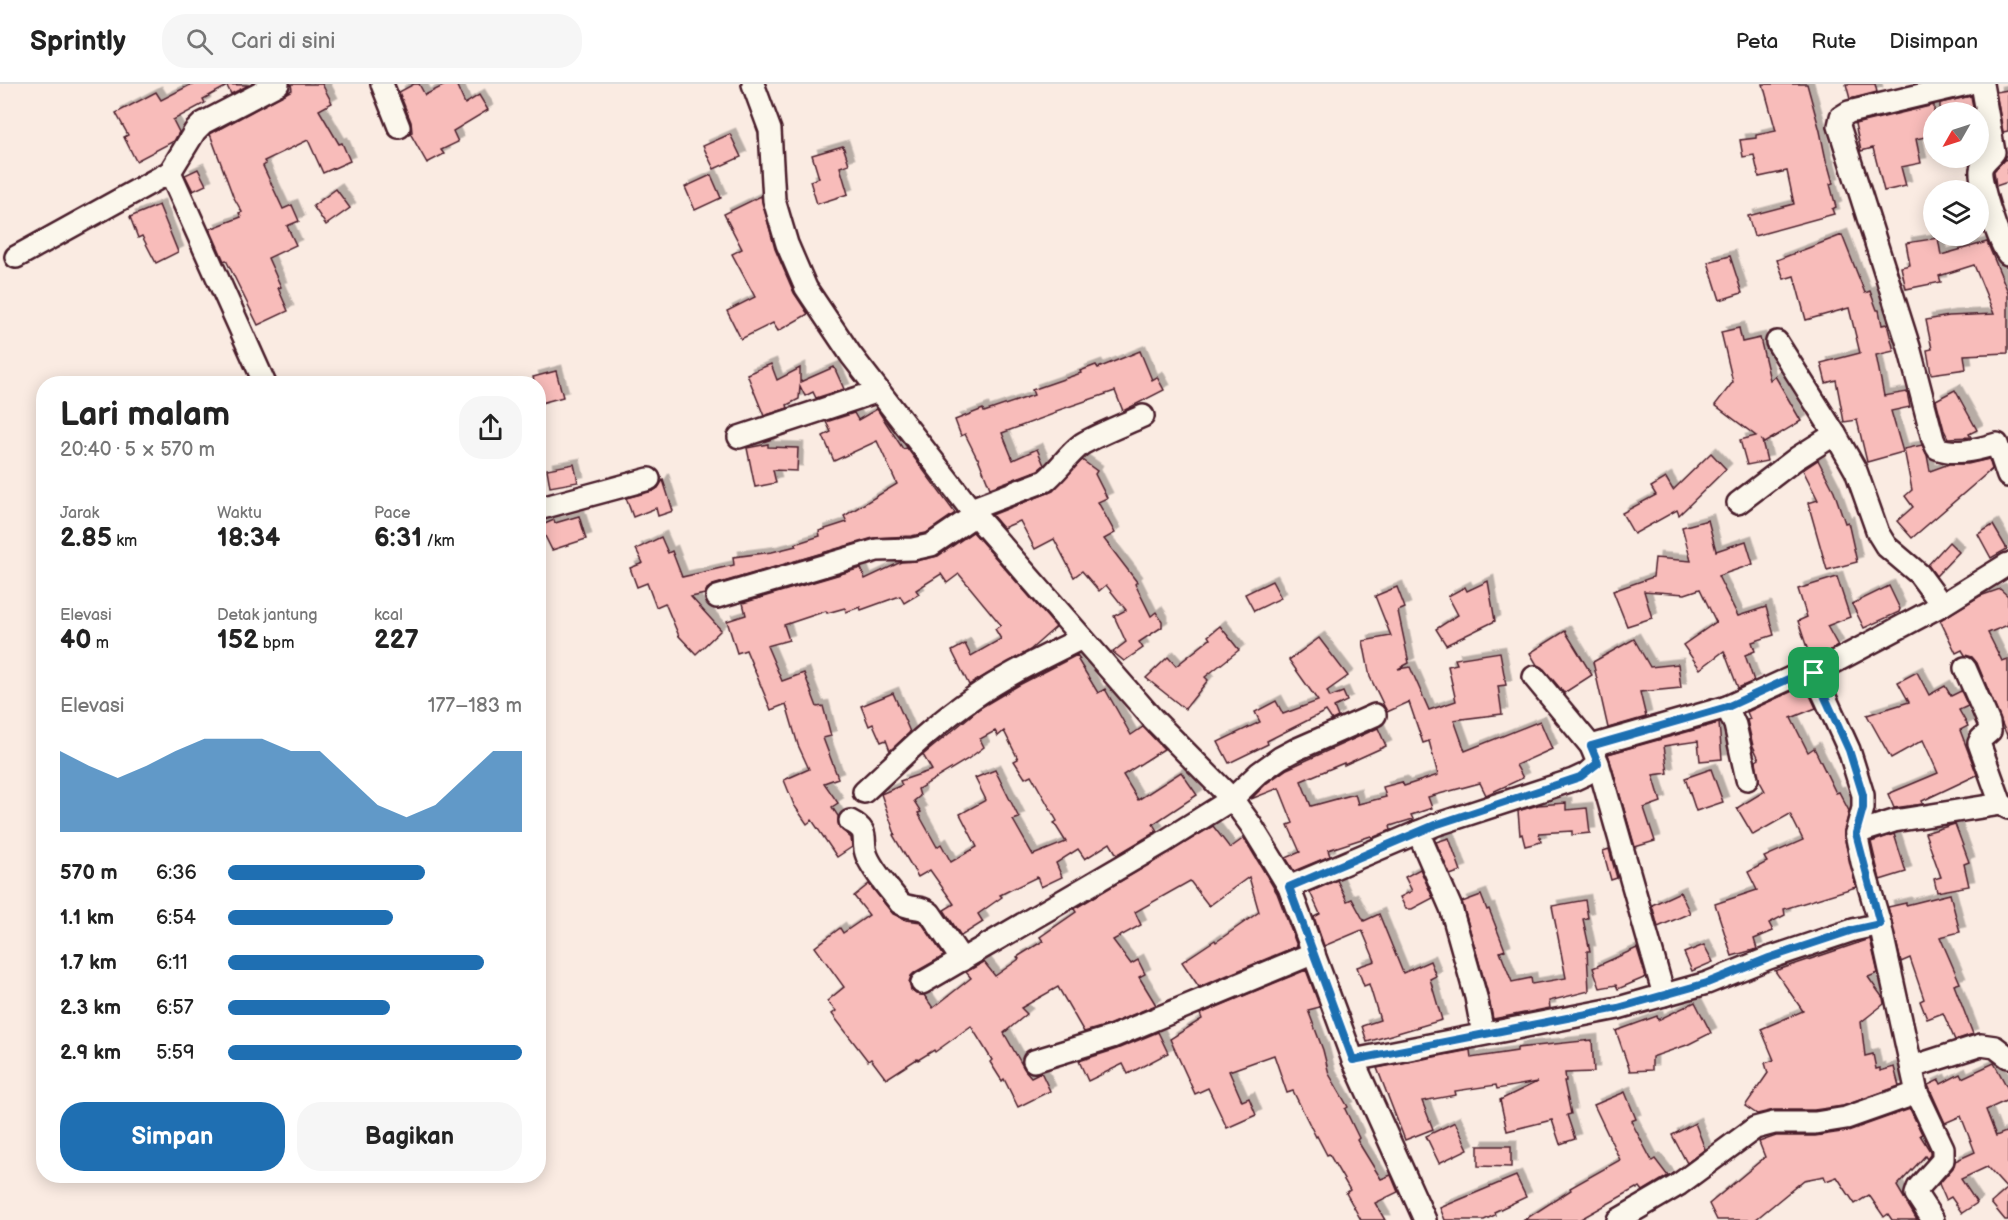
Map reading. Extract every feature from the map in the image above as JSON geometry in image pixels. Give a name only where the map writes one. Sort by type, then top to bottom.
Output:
[{"type":"street","points":[[382,84],[399,127]]},
{"type":"street","points":[[753,84],[770,130],[774,200],[787,244],[806,288],[851,355],[973,512],[1153,719],[1232,799],[1251,825],[1289,887],[1353,1060],[1425,1220]]},
{"type":"street","points":[[1967,84],[1849,112],[1841,117],[1839,126],[1910,347],[1937,448],[1957,452],[2002,442],[2008,476]]},
{"type":"street","points":[[1982,84],[1994,152],[1982,166],[1981,179],[2001,244],[2008,254]]},
{"type":"street","points":[[16,256],[170,172],[195,130],[271,86]]},
{"type":"street","points":[[170,172],[261,376]]},
{"type":"street","points":[[1778,342],[1856,471],[1878,534],[1886,546],[1919,574],[1941,605]]},
{"type":"street","points":[[739,437],[879,392]]},
{"type":"street","points":[[717,597],[877,550],[913,549],[931,545],[973,512],[1045,481],[1083,444],[1143,416]]},
{"type":"street","points":[[1738,503],[1797,458],[1835,434]]},
{"type":"street","points":[[546,507],[649,479]]},
{"type":"street","points":[[1289,887],[1418,832],[1573,780],[1586,774],[1595,754],[1727,707],[1795,676],[1814,673],[1941,605],[2008,564]]},
{"type":"street","points":[[864,792],[905,754],[972,699],[1002,680],[1082,638]]},
{"type":"street","points":[[1856,833],[1894,821],[2005,806],[1979,743],[1990,731],[1989,723],[1965,668]]},
{"type":"street","points":[[1814,673],[1849,750],[1863,795],[1863,808],[1856,833],[1880,924],[1917,1093],[1939,1138],[1944,1155],[1940,1165],[1918,1188],[1916,1194],[1933,1220]]},
{"type":"street","points":[[1534,677],[1595,754],[1664,995]]},
{"type":"street","points":[[1727,707],[1735,725],[1747,779]]},
{"type":"street","points":[[922,983],[1162,843],[1232,799],[1259,773],[1294,750],[1376,715]]},
{"type":"street","points":[[850,821],[860,827],[865,834],[867,858],[900,903],[906,907],[925,908],[962,960]]},
{"type":"street","points":[[1418,832],[1451,908],[1476,997],[1483,1034]]},
{"type":"street","points":[[1353,1060],[1618,1008],[1707,983],[1769,958],[1842,933],[1880,924]]},
{"type":"street","points":[[1034,1062],[1080,1049],[1122,1033],[1314,953]]},
{"type":"street","points":[[1912,1067],[1981,1045],[1995,1047],[2008,1057]]},
{"type":"street","points":[[1618,1220],[1653,1211],[1755,1128],[1774,1123],[1815,1123],[1846,1118],[1917,1093]]},
{"type":"building","points":[[192,84],[249,85],[231,94],[227,86],[203,99],[205,103],[173,120],[179,132],[174,141],[136,161],[124,137],[128,135],[116,113],[156,92],[161,100]]},
{"type":"building","points":[[291,84],[322,84],[332,103],[319,110],[339,144],[342,143],[350,161],[323,173],[308,140],[264,161],[266,164],[263,166],[283,209],[292,205],[299,221],[287,226],[296,245],[268,258],[281,287],[278,288],[288,311],[258,325],[210,229],[241,217],[239,213],[242,212],[233,196],[210,134],[292,90]]},
{"type":"building","points":[[414,84],[419,84],[425,95],[447,84],[456,84],[465,104],[479,95],[488,110],[453,131],[458,142],[441,150],[444,154],[427,163],[410,133],[412,132],[411,122],[399,92]]},
{"type":"building","points":[[1763,84],[1807,84],[1833,183],[1830,184],[1836,207],[1832,209],[1834,214],[1754,236],[1748,216],[1794,204],[1787,171],[1759,177],[1754,155],[1743,157],[1740,140],[1756,138],[1756,135],[1776,131]]},
{"type":"building","points":[[1846,84],[1875,84],[1877,92],[1850,99]]},
{"type":"building","points":[[2008,90],[2008,131],[2003,132],[1996,92]]},
{"type":"building","points":[[1971,96],[1972,102],[1944,102]]},
{"type":"building","points":[[1923,108],[1923,137],[1916,139],[1921,163],[1901,167],[1906,186],[1884,191],[1873,148],[1861,151],[1855,124]]},
{"type":"building","points":[[730,134],[741,157],[714,169],[703,146]]},
{"type":"building","points":[[843,146],[849,164],[840,167],[848,194],[817,204],[810,181],[819,178],[812,155]]},
{"type":"building","points":[[2008,159],[2008,182],[1996,186],[1994,171],[2004,160]]},
{"type":"building","points":[[198,169],[206,185],[193,191],[185,175]]},
{"type":"building","points":[[711,175],[721,198],[695,210],[685,187]]},
{"type":"building","points":[[336,189],[350,208],[326,225],[313,206]]},
{"type":"building","points":[[761,196],[775,249],[794,293],[808,314],[778,331],[773,323],[741,339],[727,311],[755,297],[732,254],[742,249],[724,214]]},
{"type":"building","points":[[159,205],[178,252],[156,263],[142,236],[138,238],[130,217]]},
{"type":"building","points":[[1842,235],[1865,293],[1870,291],[1877,310],[1879,310],[1882,325],[1887,324],[1894,351],[1876,355],[1884,396],[1907,392],[1910,407],[1891,411],[1903,452],[1867,462],[1857,420],[1844,422],[1836,380],[1826,383],[1821,363],[1860,353],[1849,308],[1806,320],[1794,276],[1784,279],[1777,260]]},
{"type":"building","points":[[1923,240],[1923,246],[1939,246],[1941,255],[1973,246],[1989,246],[2008,292],[2008,353],[1964,355],[1966,369],[1931,374],[1927,350],[1932,349],[1926,320],[1949,316],[1994,314],[1974,265],[1939,276],[1941,282],[1906,289],[1901,267],[1910,265],[1906,243]]},
{"type":"building","points":[[1730,256],[1742,293],[1720,300],[1708,262]]},
{"type":"building","points":[[1739,328],[1742,342],[1760,338],[1770,380],[1775,376],[1801,421],[1764,443],[1762,441],[1767,461],[1747,465],[1740,440],[1756,436],[1715,405],[1733,382],[1721,332]]},
{"type":"building","points":[[1140,351],[1152,380],[1157,377],[1164,390],[1123,411],[1115,391],[1056,411],[1056,413],[1002,433],[1013,460],[1037,449],[1044,465],[1038,470],[990,488],[978,458],[965,434],[961,436],[955,420],[983,409],[984,412],[1034,395],[1032,390]]},
{"type":"building","points":[[771,364],[777,380],[800,368],[800,382],[834,367],[844,389],[816,398],[813,392],[805,396],[800,386],[799,399],[787,405],[788,408],[764,416],[747,374]]},
{"type":"building","points":[[556,371],[563,397],[546,402],[546,376],[537,376]]},
{"type":"building","points":[[1955,390],[1977,430],[1969,434],[1971,437],[1948,438],[1944,430],[1936,400]]},
{"type":"building","points":[[877,409],[903,449],[907,448],[955,513],[926,533],[873,538],[713,585],[707,589],[705,594],[691,597],[721,630],[696,654],[679,636],[665,603],[656,607],[647,583],[637,587],[630,568],[643,563],[636,549],[661,537],[668,553],[672,551],[682,577],[734,565],[733,557],[796,546],[795,544],[820,536],[819,531],[847,522],[844,516],[897,484],[877,441],[834,461],[823,436],[831,432],[826,422],[854,413],[858,420]]},
{"type":"building","points":[[768,444],[768,447],[798,448],[797,471],[773,470],[776,483],[755,487],[747,448]]},
{"type":"building","points":[[1922,445],[1927,455],[1930,471],[1949,464],[1968,464],[1989,459],[1992,469],[1912,538],[1897,521],[1913,507],[1905,496],[1912,490],[1904,449]]},
{"type":"building","points":[[1711,453],[1726,469],[1679,515],[1677,510],[1634,534],[1622,513],[1656,495],[1651,487],[1666,478],[1673,490]]},
{"type":"building","points":[[1082,460],[1097,471],[1095,474],[1107,498],[1098,502],[1115,533],[1104,539],[1137,582],[1135,584],[1151,616],[1156,612],[1162,621],[1162,627],[1139,642],[1143,648],[1124,661],[1113,652],[1126,642],[1114,616],[1126,610],[1106,585],[1099,591],[1082,571],[1074,577],[1054,539],[1035,549],[1020,521],[1003,528],[992,515],[1053,491]]},
{"type":"building","points":[[1818,460],[1834,491],[1845,523],[1848,522],[1857,562],[1827,570],[1808,503],[1818,500],[1803,470]]},
{"type":"building","points":[[574,464],[578,482],[550,487],[547,469]]},
{"type":"building","points":[[663,480],[673,511],[658,516],[656,508],[633,517],[626,498],[653,491]]},
{"type":"building","points":[[579,516],[586,539],[552,550],[546,538],[546,523],[554,520],[555,523]]},
{"type":"building","points":[[1708,520],[1716,551],[1746,541],[1753,564],[1718,576],[1738,616],[1766,607],[1774,635],[1752,642],[1755,651],[1745,655],[1754,681],[1738,688],[1724,651],[1700,669],[1683,645],[1716,622],[1700,589],[1685,594],[1644,591],[1652,618],[1627,626],[1613,591],[1653,577],[1655,558],[1691,561],[1682,527]]},
{"type":"building","points":[[1993,525],[2007,549],[1991,558],[1978,534]]},
{"type":"building","points":[[973,532],[1056,627],[1030,650],[969,685],[952,651],[965,644],[971,656],[1001,639],[995,629],[1001,625],[959,574],[947,583],[941,574],[916,590],[919,594],[904,603],[900,596],[861,610],[860,607],[846,612],[845,608],[827,613],[826,611],[784,625],[789,640],[767,646],[782,681],[804,673],[817,707],[823,706],[831,736],[823,738],[838,778],[824,783],[838,803],[832,807],[838,816],[839,827],[851,838],[852,847],[837,857],[812,820],[807,824],[794,805],[784,780],[809,769],[798,745],[786,704],[771,710],[746,650],[737,653],[727,621],[746,615],[743,603],[861,568],[865,579],[901,562],[938,556]]},
{"type":"building","points":[[1949,542],[1959,552],[1936,576],[1928,565]]},
{"type":"building","points":[[1837,577],[1850,617],[1827,626],[1838,646],[1811,660],[1798,621],[1807,617],[1798,589]]},
{"type":"building","points":[[1272,581],[1281,598],[1254,611],[1245,594]]},
{"type":"building","points":[[1488,581],[1495,621],[1446,645],[1436,629],[1458,615],[1448,596],[1465,587],[1467,591]]},
{"type":"building","points":[[1889,586],[1900,609],[1899,612],[1864,628],[1852,604]]},
{"type":"building","points":[[1397,587],[1405,608],[1398,611],[1409,663],[1398,669],[1410,667],[1429,710],[1456,701],[1448,666],[1457,664],[1455,659],[1500,652],[1506,685],[1498,686],[1502,714],[1454,720],[1465,751],[1540,721],[1552,749],[1516,765],[1523,778],[1486,795],[1480,783],[1428,797],[1432,808],[1411,815],[1413,819],[1390,826],[1391,830],[1372,838],[1371,836],[1328,850],[1330,856],[1294,871],[1286,858],[1300,852],[1288,825],[1293,823],[1279,788],[1251,799],[1267,783],[1287,769],[1378,728],[1386,746],[1301,781],[1311,806],[1355,794],[1358,804],[1386,797],[1383,787],[1402,782],[1404,786],[1438,775],[1429,741],[1423,743],[1409,702],[1387,712],[1370,677],[1363,641],[1391,636],[1375,596]]},
{"type":"building","points":[[2000,589],[2008,596],[2008,625],[1988,633],[2002,661],[2008,659],[2008,738],[1977,663],[1972,657],[1965,655],[1962,650],[1956,653],[1940,620],[1980,596]]},
{"type":"building","points":[[1220,626],[1239,650],[1205,677],[1208,680],[1185,709],[1146,678],[1168,657],[1176,666],[1210,639],[1208,636]]},
{"type":"building","points":[[1565,631],[1592,675],[1564,693],[1544,669],[1537,665],[1530,653]]},
{"type":"building","points":[[1319,638],[1348,676],[1327,691],[1330,697],[1343,692],[1347,701],[1334,707],[1338,717],[1332,720],[1326,711],[1229,763],[1218,742],[1260,722],[1255,712],[1276,701],[1283,714],[1318,701],[1289,660]]},
{"type":"building","points":[[1634,639],[1650,667],[1678,664],[1681,688],[1640,692],[1646,717],[1608,728],[1593,662]]},
{"type":"building","points":[[1077,655],[1098,693],[1105,689],[1131,735],[1143,727],[1164,749],[1123,775],[1138,800],[1181,772],[1197,795],[1153,824],[1157,831],[1117,855],[1110,843],[1085,859],[1078,849],[1056,863],[1062,877],[1041,887],[1037,877],[1000,895],[1002,897],[978,914],[983,922],[961,936],[944,910],[954,904],[930,870],[918,877],[893,835],[895,834],[881,794],[902,785],[900,781],[932,770],[923,755],[980,708]],"holes":[[[995,731],[998,736],[1004,731],[1018,759],[1014,761],[1025,778],[1031,775],[1057,821],[1054,823],[1066,842],[1033,855],[1013,820],[1019,818],[995,770],[975,778],[986,800],[960,814],[977,847],[951,862],[941,844],[937,847],[918,813],[921,812],[914,801],[920,796],[918,789],[984,747],[980,739]]]},
{"type":"building","points":[[1917,672],[1929,695],[1945,686],[1951,696],[1961,691],[1968,706],[1959,710],[1968,726],[1960,730],[1977,775],[1922,801],[1923,804],[1894,808],[1888,794],[1938,773],[1923,740],[1891,758],[1867,715],[1909,702],[1898,682]]},
{"type":"building","points":[[1806,687],[1816,708],[1791,718],[1808,752],[1814,748],[1836,793],[1839,792],[1849,811],[1844,836],[1856,887],[1784,909],[1785,915],[1769,923],[1773,931],[1754,939],[1757,949],[1732,956],[1715,904],[1757,890],[1748,872],[1767,862],[1764,857],[1803,840],[1790,814],[1753,835],[1737,808],[1765,791],[1759,780],[1756,761],[1759,759],[1753,746],[1747,712],[1799,688]]},
{"type":"building","points":[[893,693],[910,732],[890,751],[886,740],[881,742],[873,724],[869,726],[861,706]]},
{"type":"building","points":[[1719,723],[1722,759],[1700,761],[1698,741],[1664,746],[1668,773],[1653,775],[1661,802],[1644,808],[1655,841],[1635,847],[1608,754]]},
{"type":"building","points":[[1711,769],[1723,802],[1696,811],[1685,778]]},
{"type":"building","points":[[1566,803],[1566,810],[1587,808],[1590,833],[1572,835],[1572,831],[1539,833],[1541,842],[1525,846],[1522,834],[1520,835],[1518,811],[1538,805]]},
{"type":"building","points":[[1955,824],[1969,862],[1964,864],[1969,886],[1937,892],[1934,879],[1941,877],[1925,833]]},
{"type":"building","points":[[1213,826],[1230,848],[1244,838],[1277,893],[1297,946],[1199,987],[1182,962],[1259,912],[1249,877],[1209,906],[1190,881],[1135,912],[1141,925],[1113,940],[1131,964],[1138,960],[1145,974],[1139,977],[1156,1005],[1108,1025],[1084,1032],[1058,987],[1021,1008],[1027,1014],[1004,1033],[1025,1070],[1031,1077],[1041,1072],[1050,1091],[1018,1107],[1004,1079],[1002,1081],[990,1062],[992,1060],[971,1026],[935,1052],[934,1050],[917,1059],[886,1079],[871,1059],[868,1061],[832,1014],[836,1011],[827,1001],[844,987],[815,947],[840,928],[843,933],[869,915],[854,896],[869,884],[893,914],[906,920],[921,922],[944,956],[915,972],[909,982],[911,990],[916,994],[924,995],[933,1008],[971,978],[966,972],[984,962],[995,976],[1019,959],[1017,957],[1043,941],[1040,937],[1076,912],[1074,909]]},
{"type":"building","points":[[1894,834],[1906,872],[1880,880],[1871,842]]},
{"type":"building","points":[[1449,838],[1461,871],[1450,875],[1436,842]]},
{"type":"building","points":[[1609,849],[1617,878],[1611,880],[1603,851]]},
{"type":"building","points":[[1420,869],[1433,898],[1412,909],[1406,909],[1400,897],[1412,891],[1405,877]]},
{"type":"building","points":[[1337,880],[1347,901],[1352,899],[1364,921],[1379,914],[1403,973],[1430,961],[1436,976],[1430,979],[1442,1020],[1367,1042],[1362,1026],[1380,1020],[1369,984],[1364,986],[1357,967],[1375,961],[1362,930],[1324,946],[1314,917],[1320,914],[1310,892]]},
{"type":"building","points":[[1680,892],[1690,913],[1658,927],[1652,905]]},
{"type":"building","points":[[1950,894],[1960,932],[1940,937],[1960,983],[1954,985],[1973,1034],[1955,1040],[1943,1013],[1927,1019],[1920,1001],[1924,999],[1910,958],[1901,962],[1888,907]]},
{"type":"building","points":[[1481,895],[1505,950],[1500,952],[1512,982],[1531,978],[1532,984],[1566,978],[1552,906],[1585,900],[1588,918],[1583,919],[1590,951],[1587,951],[1589,991],[1549,1001],[1550,1008],[1493,1019],[1462,902]]},
{"type":"building","points":[[1870,939],[1878,973],[1868,977],[1883,998],[1884,1004],[1861,1022],[1865,1056],[1873,1054],[1876,1069],[1880,1068],[1880,1071],[1894,1067],[1899,1086],[1843,1106],[1814,1110],[1774,1110],[1757,1114],[1745,1106],[1768,1073],[1765,1063],[1774,1060],[1761,1029],[1803,1011],[1775,971]]},
{"type":"building","points":[[1704,945],[1713,962],[1692,971],[1684,953]]},
{"type":"building","points":[[1637,948],[1646,977],[1618,989],[1616,985],[1600,988],[1593,968]]},
{"type":"building","points":[[1306,970],[1320,1007],[1308,1010],[1329,1074],[1348,1107],[1345,1109],[1359,1138],[1357,1140],[1381,1179],[1391,1175],[1398,1192],[1375,1203],[1385,1220],[1361,1220],[1346,1193],[1350,1190],[1316,1137],[1293,1091],[1287,1093],[1274,1055],[1229,1071],[1242,1101],[1249,1098],[1256,1115],[1227,1128],[1208,1088],[1195,1094],[1170,1039],[1202,1019],[1200,1014]]},
{"type":"building","points":[[1695,1002],[1711,1033],[1687,1045],[1652,1057],[1652,1070],[1630,1071],[1616,1031],[1657,1016],[1658,1020]]},
{"type":"building","points":[[1158,1032],[1168,1053],[1128,1074],[1123,1064],[1088,1081],[1079,1061],[1117,1049]]},
{"type":"building","points":[[1592,1040],[1594,1072],[1565,1073],[1566,1081],[1564,1081],[1571,1114],[1567,1115],[1575,1139],[1560,1144],[1552,1120],[1507,1131],[1500,1100],[1537,1082],[1497,1089],[1496,1085],[1455,1091],[1456,1095],[1422,1101],[1433,1129],[1405,1140],[1377,1068],[1470,1050],[1471,1058],[1517,1051],[1517,1048]]},
{"type":"building","points":[[1994,1063],[2008,1089],[2008,1100],[1986,1110],[1996,1136],[2008,1131],[2008,1220],[2005,1220],[1991,1203],[2007,1189],[1987,1167],[1961,1179],[1977,1203],[1962,1213],[1951,1197],[1946,1200],[1939,1184],[1953,1168],[1955,1161],[1975,1152],[1961,1116],[1945,1123],[1928,1085],[1939,1080],[1941,1084],[1960,1074],[1962,1078]]},
{"type":"building","points":[[1625,1092],[1636,1119],[1631,1121],[1652,1161],[1655,1159],[1668,1176],[1643,1191],[1640,1187],[1636,1188],[1579,1220],[1524,1220],[1571,1190],[1570,1188],[1620,1160],[1594,1105]]},
{"type":"building","points":[[1910,1109],[1930,1155],[1927,1159],[1925,1156],[1897,1186],[1917,1220],[1892,1220],[1888,1214],[1884,1217],[1869,1195],[1855,1204],[1837,1177],[1826,1181],[1824,1176],[1804,1180],[1755,1220],[1717,1220],[1709,1204],[1765,1157],[1759,1142],[1776,1136],[1815,1136],[1848,1131]]},
{"type":"building","points":[[1455,1122],[1468,1149],[1439,1163],[1426,1136]]},
{"type":"building","points":[[1695,1123],[1705,1149],[1687,1163],[1672,1135]]},
{"type":"building","points":[[1478,1146],[1511,1146],[1511,1167],[1478,1166]]},
{"type":"building","points":[[1516,1176],[1526,1197],[1494,1212],[1495,1215],[1484,1220],[1445,1220],[1440,1208]]},
{"type":"route","points":[[1814,673],[1849,750],[1863,795],[1863,808],[1856,833],[1880,924],[1853,930],[1769,958],[1707,983],[1618,1008],[1353,1060],[1289,887],[1435,825],[1580,777],[1598,763],[1591,746],[1727,707],[1795,676],[1814,673]]}]
